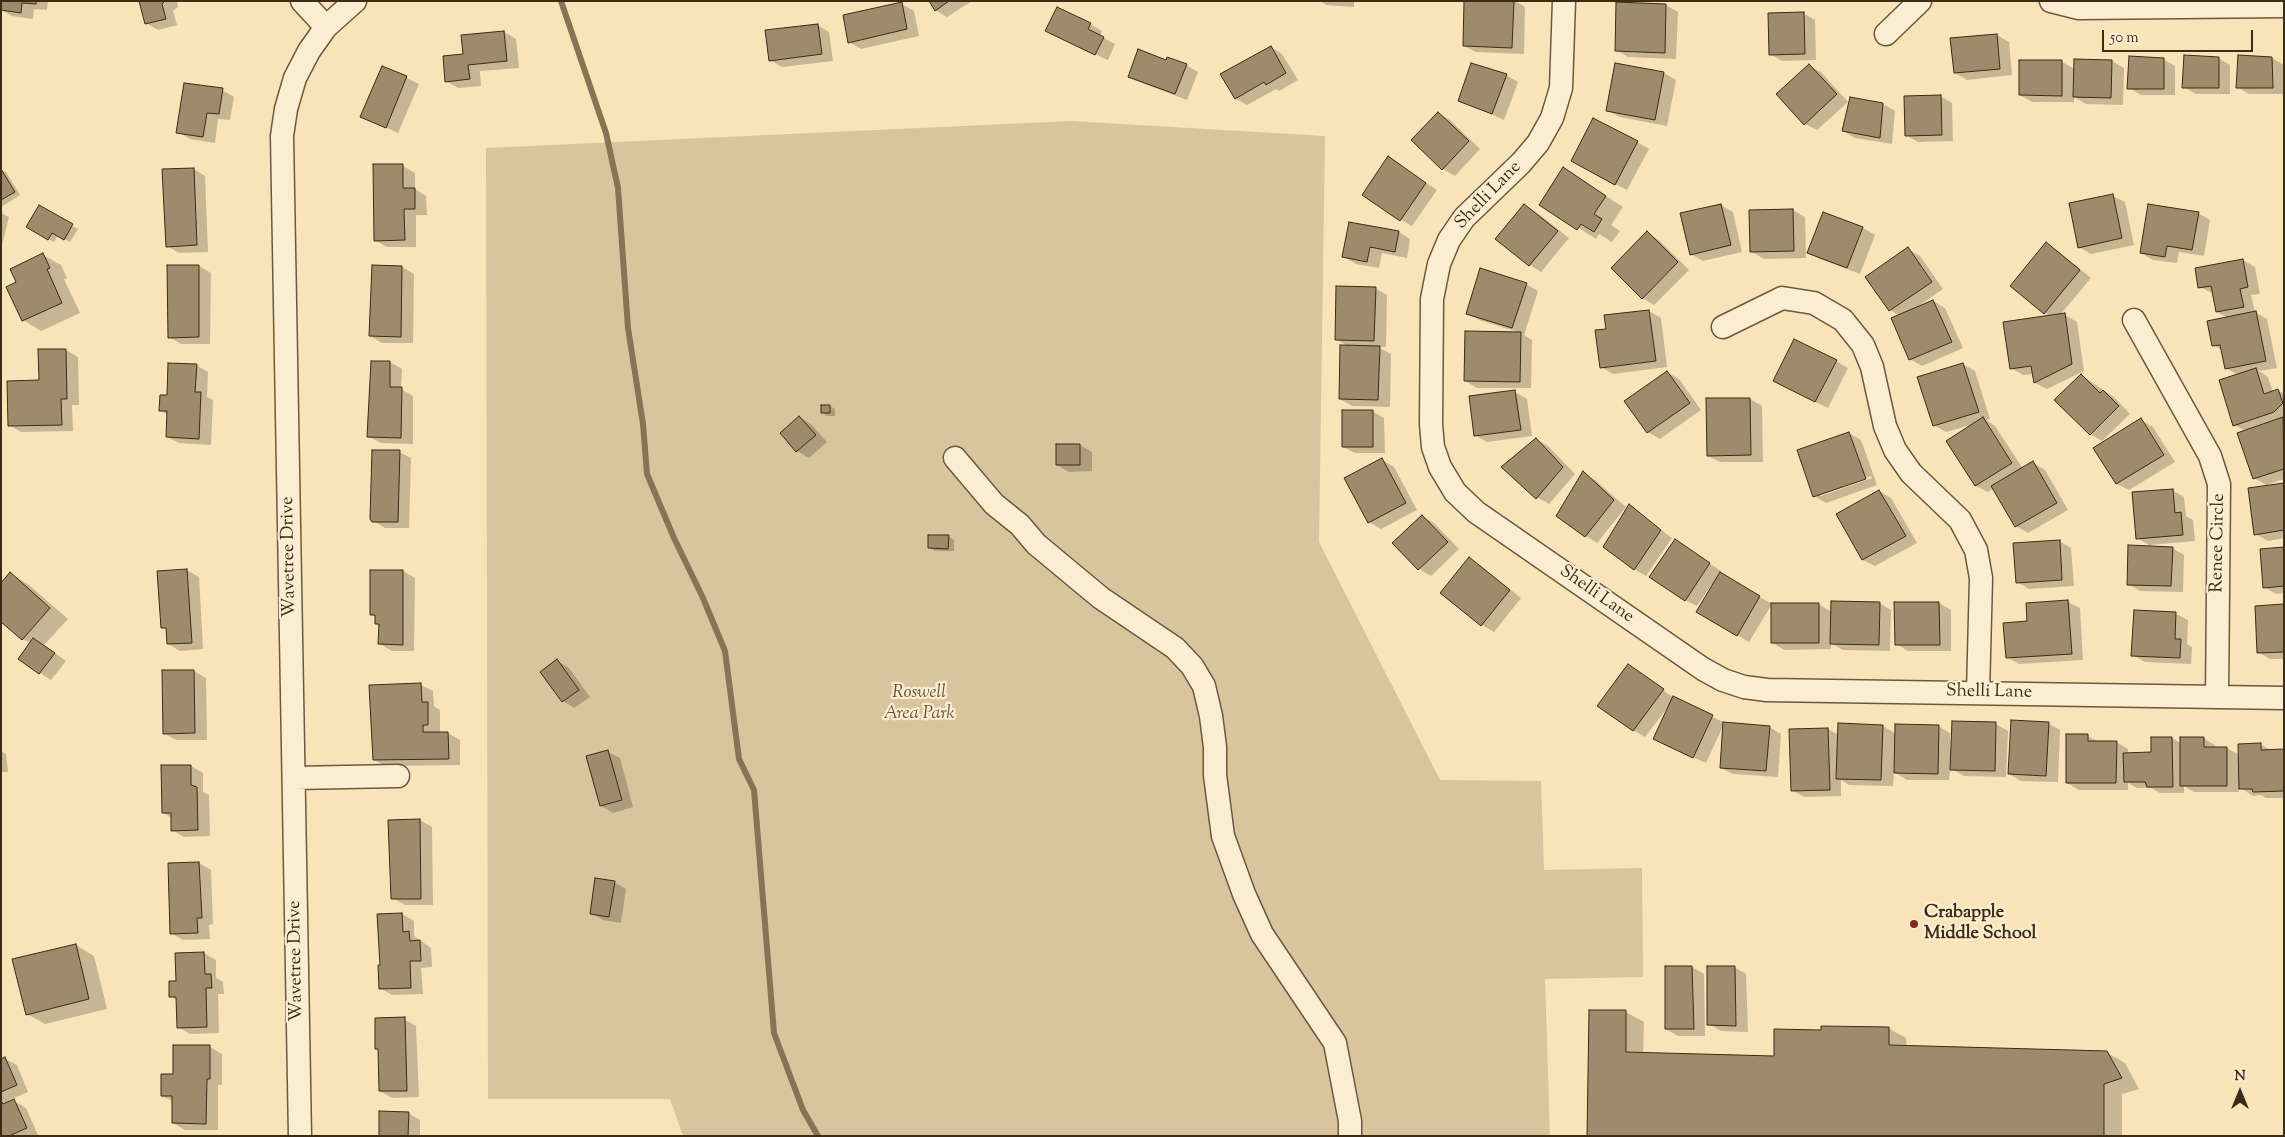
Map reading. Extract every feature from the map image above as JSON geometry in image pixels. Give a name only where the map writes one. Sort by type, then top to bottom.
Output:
[{"type":"street","points":[[302,1],[326,27]]},
{"type":"street","name":"Wavetree Drive","points":[[300,1136],[282,136],[286,108],[295,78],[309,51],[326,27],[355,1]]},
{"type":"street","name":"Shelli Lane","points":[[1564,1],[1561,88],[1552,118],[1538,143],[1521,163],[1464,218],[1449,240],[1439,264],[1432,299],[1430,424],[1433,447],[1440,467],[1455,492],[1476,512],[1703,669],[1723,680],[1744,687],[1767,690],[2284,698]]},
{"type":"street","points":[[1886,34],[1920,1]]},
{"type":"street","points":[[2051,1],[2079,8],[2284,6]]},
{"type":"street","points":[[1722,327],[1782,298],[1814,303],[1843,320],[1863,344],[1872,367],[1885,426],[1895,450],[1912,473],[1960,520],[1976,550],[1981,578],[1978,693]]},
{"type":"street","name":"Renee Circle","points":[[2134,320],[2210,456],[2219,484],[2217,697]]},
{"type":"street","points":[[955,458],[994,504],[1020,525],[1036,544],[1101,598],[1175,648],[1192,666],[1204,686],[1211,716],[1215,747],[1214,775],[1223,836],[1244,894],[1262,934],[1336,1043],[1350,1121],[1350,1136]]},
{"type":"street","points":[[294,778],[398,776]]},
{"type":"green space","name":"Roswell Area Park","points":[[1071,121],[1325,136],[1319,542],[1440,780],[1541,781],[1544,870],[1642,868],[1643,977],[1545,979],[1550,1136],[683,1136],[670,1099],[488,1099],[486,148]]},
{"type":"building","points":[[1,1],[36,1],[36,4],[22,3],[21,13],[1,10]]},
{"type":"building","points":[[139,1],[165,1],[162,4],[166,19],[145,24]]},
{"type":"building","points":[[929,1],[949,1],[935,11]]},
{"type":"building","points":[[1464,1],[1514,1],[1512,48],[1463,46]]},
{"type":"building","points":[[902,2],[907,29],[848,43],[843,15]]},
{"type":"building","points":[[1616,2],[1666,4],[1665,53],[1615,51]]},
{"type":"building","points":[[1057,7],[1091,23],[1088,29],[1104,37],[1095,55],[1045,31]]},
{"type":"building","points":[[1804,12],[1805,54],[1769,55],[1768,13]]},
{"type":"building","points":[[818,24],[822,54],[769,61],[765,30]]},
{"type":"building","points":[[504,31],[507,61],[468,65],[470,79],[445,82],[443,56],[463,54],[461,35]]},
{"type":"building","points":[[1997,34],[2000,69],[1954,73],[1950,38]]},
{"type":"building","points":[[1271,46],[1286,73],[1266,85],[1264,82],[1235,99],[1220,74]]},
{"type":"building","points":[[1138,49],[1166,60],[1167,57],[1187,64],[1175,94],[1128,77]]},
{"type":"building","points":[[2184,55],[2219,57],[2219,88],[2182,88]]},
{"type":"building","points":[[2238,55],[2272,57],[2273,88],[2236,88]]},
{"type":"building","points":[[2129,56],[2164,58],[2164,89],[2127,89]]},
{"type":"building","points":[[2074,59],[2112,60],[2111,98],[2073,97]]},
{"type":"building","points":[[2019,60],[2062,60],[2062,96],[2019,95]]},
{"type":"building","points":[[1471,63],[1507,74],[1492,114],[1458,101]]},
{"type":"building","points":[[1615,63],[1664,72],[1655,120],[1606,111]]},
{"type":"building","points":[[1809,64],[1837,94],[1804,125],[1776,94]]},
{"type":"building","points":[[382,66],[407,76],[386,128],[360,117]]},
{"type":"building","points":[[184,83],[223,88],[219,114],[207,113],[203,137],[176,133]]},
{"type":"building","points":[[1941,95],[1942,135],[1905,136],[1904,96]]},
{"type":"building","points":[[1850,97],[1883,103],[1880,138],[1842,131]]},
{"type":"building","points":[[1438,112],[1469,141],[1442,170],[1411,140]]},
{"type":"building","points":[[1593,118],[1638,141],[1615,185],[1571,161]]},
{"type":"building","points":[[1388,156],[1426,183],[1400,221],[1362,195]]},
{"type":"building","points":[[373,164],[403,164],[403,188],[415,188],[415,209],[404,209],[405,240],[374,241]]},
{"type":"building","points":[[1563,167],[1606,196],[1594,214],[1602,219],[1594,232],[1581,224],[1577,230],[1539,205]]},
{"type":"building","points":[[194,168],[197,245],[166,247],[162,169]]},
{"type":"building","points":[[1,169],[15,192],[1,200]]},
{"type":"building","points":[[2113,194],[2122,238],[2078,248],[2069,203]]},
{"type":"building","points":[[1524,204],[1558,231],[1529,266],[1495,239]]},
{"type":"building","points":[[1721,204],[1731,245],[1690,255],[1680,213]]},
{"type":"building","points":[[2148,204],[2199,212],[2192,250],[2167,246],[2165,257],[2140,253]]},
{"type":"building","points":[[39,205],[73,224],[64,240],[52,233],[48,240],[26,227]]},
{"type":"building","points":[[1793,209],[1794,251],[1750,252],[1749,210]]},
{"type":"building","points":[[1823,212],[1863,227],[1847,268],[1807,253]]},
{"type":"building","points":[[1349,222],[1399,231],[1395,252],[1370,247],[1367,262],[1342,257]]},
{"type":"building","points":[[1647,231],[1678,262],[1642,299],[1611,268]]},
{"type":"building","points":[[2046,242],[2080,270],[2044,314],[2010,286]]},
{"type":"building","points":[[1908,247],[1932,282],[1889,311],[1865,277]]},
{"type":"building","points":[[43,253],[50,268],[47,269],[62,303],[22,321],[6,287],[16,282],[10,269]]},
{"type":"building","points":[[2243,259],[2248,287],[2240,289],[2244,307],[2216,312],[2211,286],[2198,288],[2195,268]]},
{"type":"building","points":[[167,265],[199,265],[199,337],[168,338]]},
{"type":"building","points":[[372,265],[402,266],[401,337],[369,336]]},
{"type":"building","points":[[1480,268],[1527,283],[1512,328],[1466,314]]},
{"type":"building","points":[[1336,286],[1376,287],[1374,341],[1335,340]]},
{"type":"building","points":[[1933,300],[1952,342],[1909,360],[1891,318]]},
{"type":"building","points":[[1649,310],[1656,361],[1600,368],[1595,330],[1606,329],[1604,315]]},
{"type":"building","points":[[2256,311],[2266,361],[2225,369],[2220,345],[2212,346],[2207,321]]},
{"type":"building","points":[[2065,313],[2072,364],[2034,383],[2031,366],[2010,369],[2003,322]]},
{"type":"building","points":[[1465,331],[1521,332],[1520,382],[1464,381]]},
{"type":"building","points":[[1794,339],[1837,360],[1815,402],[1773,381]]},
{"type":"building","points":[[1340,345],[1380,346],[1378,400],[1339,399]]},
{"type":"building","points":[[38,349],[66,349],[67,399],[61,399],[62,425],[8,426],[7,381],[39,380]]},
{"type":"building","points":[[371,361],[390,361],[390,387],[402,387],[401,438],[367,437]]},
{"type":"building","points":[[168,363],[197,364],[195,392],[201,392],[199,439],[166,437],[167,411],[159,411],[160,395],[167,395]]},
{"type":"building","points":[[1963,363],[1979,412],[1933,426],[1917,377]]},
{"type":"building","points":[[2256,368],[2264,394],[2278,389],[2283,403],[2274,412],[2233,426],[2219,380]]},
{"type":"building","points":[[1667,371],[1690,403],[1647,433],[1624,401]]},
{"type":"building","points":[[2081,374],[2100,393],[2103,390],[2119,406],[2090,435],[2054,400]]},
{"type":"building","points":[[1515,390],[1521,430],[1474,436],[1469,396]]},
{"type":"building","points":[[1706,398],[1750,398],[1751,455],[1707,456]]},
{"type":"building","points":[[821,405],[830,405],[830,413],[821,413]]},
{"type":"building","points":[[1342,410],[1373,410],[1373,447],[1342,447]]},
{"type":"building","points":[[799,416],[816,435],[796,452],[780,433]]},
{"type":"building","points":[[1983,417],[2012,463],[1975,486],[1946,441]]},
{"type":"building","points":[[2283,417],[2284,469],[2253,479],[2237,433]]},
{"type":"building","points":[[2141,418],[2164,455],[2116,484],[2093,448]]},
{"type":"building","points":[[1849,432],[1866,479],[1813,497],[1797,450]]},
{"type":"building","points":[[1536,438],[1563,467],[1536,499],[1501,467]]},
{"type":"building","points":[[1056,444],[1080,444],[1080,465],[1056,465]]},
{"type":"building","points":[[372,450],[400,450],[398,522],[372,522],[370,519]]},
{"type":"building","points":[[1382,458],[1406,503],[1368,523],[1344,478]]},
{"type":"building","points":[[2033,461],[2057,503],[2015,527],[1991,486]]},
{"type":"building","points":[[1583,471],[1614,500],[1585,537],[1556,516]]},
{"type":"building","points":[[2284,483],[2284,530],[2254,535],[2248,488]]},
{"type":"building","points":[[2173,489],[2175,513],[2181,512],[2183,535],[2136,539],[2132,492]]},
{"type":"building","points":[[1879,490],[1906,536],[1862,560],[1836,514]]},
{"type":"building","points":[[1629,504],[1661,530],[1634,570],[1603,547]]},
{"type":"building","points":[[1422,515],[1448,542],[1418,570],[1392,543]]},
{"type":"building","points":[[928,535],[949,535],[948,549],[928,548]]},
{"type":"building","points":[[1675,539],[1710,563],[1685,601],[1649,577]]},
{"type":"building","points":[[2060,540],[2062,580],[2016,583],[2013,543]]},
{"type":"building","points":[[2128,545],[2173,547],[2171,586],[2127,585]]},
{"type":"building","points":[[2284,547],[2284,586],[2263,588],[2260,549]]},
{"type":"building","points":[[1469,557],[1510,590],[1481,626],[1440,593]]},
{"type":"building","points":[[187,569],[192,643],[167,644],[166,628],[161,628],[157,571]]},
{"type":"building","points":[[370,570],[403,570],[403,645],[378,644],[379,624],[375,624],[375,615],[370,615]]},
{"type":"building","points":[[10,572],[50,608],[22,640],[1,622],[1,583]]},
{"type":"building","points":[[1720,572],[1760,596],[1737,636],[1696,612]]},
{"type":"building","points":[[2068,600],[2072,654],[2006,658],[2003,623],[2027,621],[2026,603]]},
{"type":"building","points":[[1831,601],[1880,602],[1879,645],[1830,644]]},
{"type":"building","points":[[1894,602],[1939,602],[1940,645],[1895,645]]},
{"type":"building","points":[[1771,603],[1819,603],[1819,643],[1771,643]]},
{"type":"building","points":[[2284,604],[2284,652],[2257,653],[2255,606]]},
{"type":"building","points":[[2134,610],[2176,612],[2175,639],[2181,639],[2180,658],[2131,656]]},
{"type":"building","points":[[33,638],[55,653],[39,674],[18,659]]},
{"type":"building","points":[[557,659],[579,690],[562,702],[540,672]]},
{"type":"building","points":[[1628,664],[1664,689],[1633,731],[1597,706]]},
{"type":"building","points":[[162,670],[194,670],[195,733],[163,734]]},
{"type":"building","points":[[421,683],[422,702],[428,702],[428,725],[423,725],[423,732],[448,732],[449,759],[373,760],[369,685]]},
{"type":"building","points":[[1673,696],[1713,715],[1693,758],[1653,739]]},
{"type":"building","points":[[2011,720],[2049,722],[2046,776],[2008,774]]},
{"type":"building","points":[[1952,721],[1996,722],[1995,771],[1950,770]]},
{"type":"building","points":[[1723,722],[1770,726],[1766,771],[1720,768]]},
{"type":"building","points":[[1838,723],[1883,725],[1881,780],[1836,779]]},
{"type":"building","points":[[1895,724],[1939,725],[1938,774],[1894,773]]},
{"type":"building","points":[[1828,728],[1830,790],[1791,791],[1789,729]]},
{"type":"building","points":[[2066,734],[2088,734],[2088,741],[2117,741],[2116,783],[2066,783]]},
{"type":"building","points":[[2151,737],[2172,737],[2173,787],[2147,787],[2145,782],[2124,782],[2123,753],[2151,752]]},
{"type":"building","points":[[2180,737],[2204,737],[2204,747],[2227,747],[2227,786],[2180,786]]},
{"type":"building","points":[[2261,743],[2261,750],[2284,749],[2284,791],[2253,792],[2252,789],[2239,789],[2238,744]]},
{"type":"building","points":[[608,750],[622,800],[600,806],[586,756]]},
{"type":"building","points":[[161,765],[191,765],[191,785],[197,787],[198,830],[171,831],[171,813],[162,813]]},
{"type":"building","points":[[420,819],[421,899],[391,899],[388,820]]},
{"type":"building","points":[[199,862],[202,918],[197,918],[198,933],[170,934],[168,863]]},
{"type":"building","points":[[595,878],[615,881],[609,917],[590,914]]},
{"type":"building","points":[[402,913],[403,932],[409,931],[410,941],[420,940],[421,961],[410,961],[411,988],[379,989],[378,965],[380,965],[377,914]]},
{"type":"building","points":[[76,944],[89,999],[26,1015],[12,959]]},
{"type":"building","points":[[204,952],[205,974],[211,974],[212,988],[206,988],[207,1027],[177,1028],[176,997],[169,997],[169,981],[176,981],[175,953]]},
{"type":"building","points":[[1665,966],[1692,966],[1694,1029],[1665,1029]]},
{"type":"building","points":[[1707,966],[1735,966],[1736,1026],[1707,1025]]},
{"type":"building","points":[[1589,1010],[1626,1010],[1626,1052],[1774,1056],[1774,1029],[1821,1030],[1821,1026],[1889,1027],[1889,1045],[2107,1051],[2122,1078],[2104,1084],[2104,1136],[1587,1136]]},
{"type":"building","points":[[405,1017],[407,1091],[379,1091],[378,1049],[375,1049],[375,1018]]},
{"type":"building","points":[[173,1045],[210,1045],[210,1079],[207,1079],[206,1124],[172,1123],[172,1096],[161,1096],[161,1074],[173,1074]]},
{"type":"building","points":[[5,1057],[17,1085],[1,1092],[1,1059]]},
{"type":"building","points":[[14,1099],[27,1128],[9,1136],[1,1136],[1,1101],[3,1104]]},
{"type":"building","points":[[379,1111],[409,1112],[408,1136],[379,1136]]},
{"type":"waterway","points":[[561,1],[606,133],[618,188],[628,328],[643,424],[647,474],[725,651],[739,759],[754,790],[774,1033],[803,1110],[818,1136]]},
{"type":"place","name":"Crabapple Middle School","points":[[1914,924]]}]
